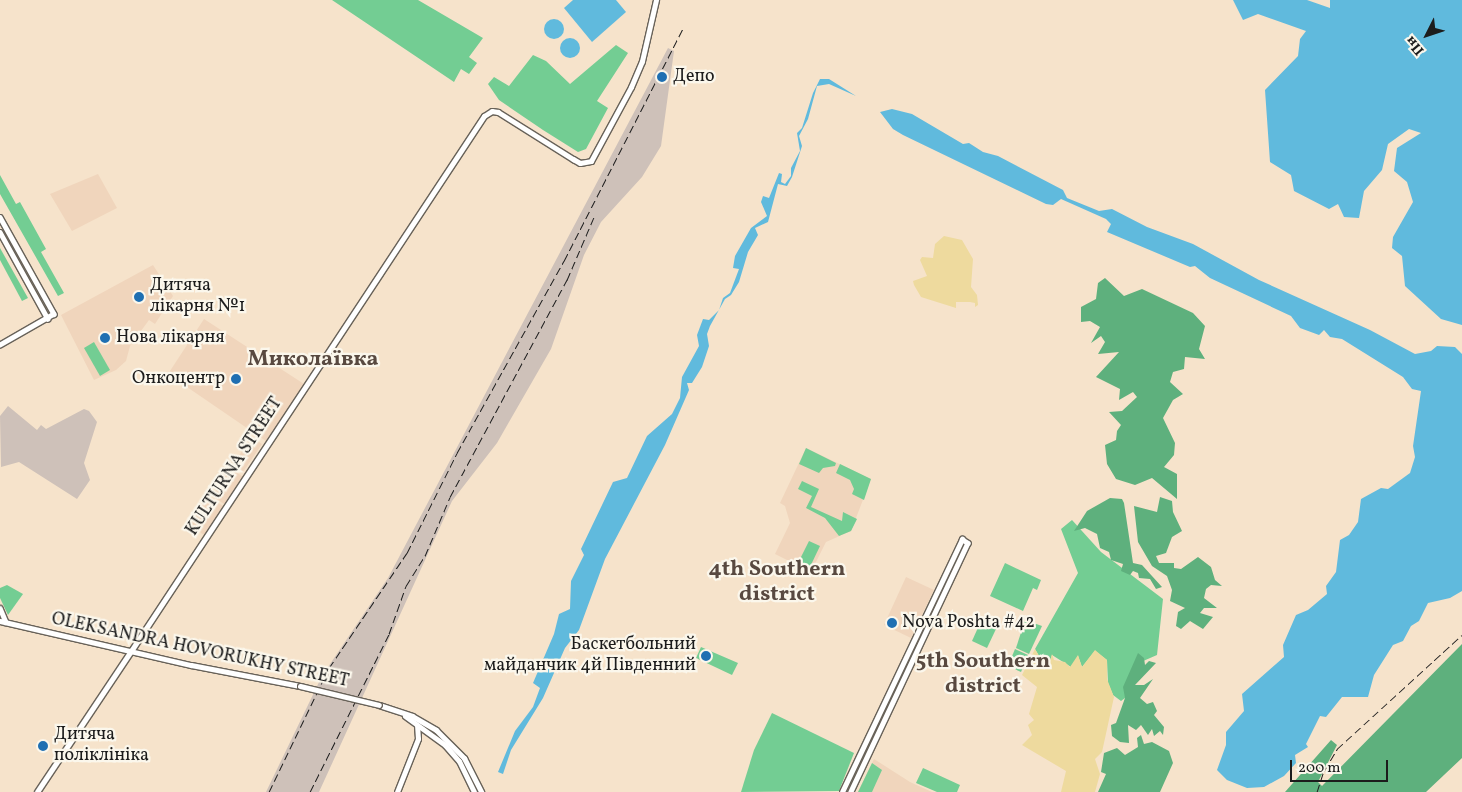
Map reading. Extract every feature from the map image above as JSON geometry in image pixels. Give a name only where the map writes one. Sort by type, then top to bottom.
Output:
[{"type":"main road","name":"KULTURNA STREET","points":[[131,652],[484,116],[492,111],[573,159],[580,162],[590,161],[619,113],[642,60],[656,0]]},
{"type":"main road","name":"OLEKSANDRA HOVORUKHY STREET","points":[[0,621],[131,652],[300,686],[394,710],[426,723],[448,741],[464,758],[481,792]]},
{"type":"main road","name":"OLEKSANDRA HOVORUKHY STREET","points":[[394,710],[433,733],[459,761],[474,792]]},
{"type":"street","points":[[0,217],[54,314],[0,345]]},
{"type":"street","points":[[0,232],[48,319]]},
{"type":"street","points":[[842,792],[962,539],[968,543],[851,792]]},
{"type":"street","points":[[0,608],[6,622]]},
{"type":"street","name":"KULTURNA STREET","points":[[37,792],[131,652]]},
{"type":"street","points":[[397,792],[418,740],[418,727],[413,720]]},
{"type":"street","points":[[418,740],[427,732],[433,733]]},
{"type":"shaded area","points":[[668,48],[674,51],[661,146],[642,177],[601,222],[584,255],[551,349],[497,443],[452,501],[319,792],[266,792],[322,676],[388,578]]},
{"type":"shaded area","points":[[98,174],[117,208],[72,231],[50,194]]},
{"type":"shaded area","points":[[153,265],[173,296],[155,324],[149,320],[130,346],[126,361],[116,370],[94,380],[61,315]]},
{"type":"shaded area","name":"Онкоцентр","points":[[204,319],[304,384],[266,441],[168,374]]},
{"type":"shaded area","points":[[8,406],[37,430],[41,425],[46,429],[84,409],[89,411],[97,422],[84,463],[90,480],[77,499],[19,462],[1,467],[0,416]]},
{"type":"shaded area","points":[[251,437],[262,444],[243,472],[233,465]]},
{"type":"shaded area","points":[[806,448],[871,479],[851,531],[826,542],[811,572],[775,554],[790,523],[785,506],[780,503]]},
{"type":"shaded area","points":[[231,468],[243,477],[224,504],[212,496]]},
{"type":"shaded area","points":[[205,494],[223,506],[204,535],[186,523]]},
{"type":"shaded area","points":[[906,577],[934,590],[911,638],[884,625]]},
{"type":"shaded area","points":[[874,759],[910,782],[932,792],[858,792]]},
{"type":"green space","points":[[332,0],[418,0],[483,38],[469,57],[477,63],[469,74],[461,69],[454,82]]},
{"type":"green space","points":[[616,45],[628,53],[597,101],[608,108],[586,149],[578,152],[499,100],[488,84],[494,77],[509,86],[533,55],[546,61],[570,84]]},
{"type":"green space","points":[[0,175],[16,204],[20,202],[46,249],[41,252],[64,293],[58,296],[0,194]]},
{"type":"green space","points":[[0,248],[28,298],[22,301],[0,260]]},
{"type":"green space","points":[[1105,278],[1124,296],[1142,289],[1193,313],[1205,326],[1199,349],[1205,359],[1185,357],[1184,369],[1173,372],[1170,382],[1183,394],[1173,400],[1163,418],[1175,443],[1174,455],[1164,467],[1177,474],[1177,499],[1152,478],[1135,485],[1116,479],[1107,464],[1105,445],[1116,440],[1117,431],[1121,425],[1109,412],[1122,411],[1137,397],[1133,392],[1119,400],[1120,389],[1096,377],[1119,352],[1098,354],[1105,342],[1101,336],[1091,343],[1100,327],[1090,321],[1081,322],[1081,307],[1096,299],[1098,283]]},
{"type":"green space","points":[[94,342],[110,370],[100,376],[84,348]]},
{"type":"green space","points":[[806,448],[836,463],[835,466],[823,468],[819,473],[799,464]]},
{"type":"green space","points":[[840,464],[871,479],[864,500],[852,494],[854,489],[850,480],[836,473]]},
{"type":"green space","points":[[802,481],[819,489],[811,507],[842,521],[843,512],[857,519],[851,531],[839,536],[825,518],[806,508],[812,496],[798,489]]},
{"type":"green space","points":[[1160,497],[1172,501],[1173,512],[1182,531],[1172,537],[1166,553],[1156,556],[1159,563],[1174,563],[1174,568],[1181,569],[1198,557],[1211,567],[1215,580],[1222,586],[1211,585],[1206,589],[1204,598],[1217,608],[1204,608],[1200,613],[1213,617],[1203,629],[1190,621],[1181,629],[1176,626],[1178,612],[1185,608],[1170,601],[1172,590],[1167,576],[1152,566],[1138,542],[1134,506],[1157,512]]},
{"type":"green space","points":[[1110,498],[1122,499],[1124,503],[1133,563],[1142,565],[1162,587],[1156,589],[1150,579],[1139,578],[1138,573],[1133,571],[1130,575],[1121,571],[1123,564],[1111,560],[1109,552],[1100,548],[1097,534],[1085,528],[1074,531],[1087,511]]},
{"type":"green space","points":[[1072,520],[1101,552],[1163,599],[1157,655],[1134,665],[1125,698],[1121,701],[1113,695],[1108,683],[1107,660],[1095,651],[1082,667],[1078,656],[1071,667],[1052,655],[1050,661],[1042,661],[1035,649],[1078,573],[1061,529]]},
{"type":"green space","points":[[809,541],[820,546],[809,569],[798,563]]},
{"type":"green space","points":[[1005,563],[1041,580],[1037,590],[1033,588],[1023,611],[990,596]]},
{"type":"green space","points":[[7,585],[23,594],[8,615],[0,598],[0,588]]},
{"type":"green space","points":[[1025,620],[1042,626],[1029,654],[1016,648]]},
{"type":"green space","points":[[981,621],[996,629],[987,648],[972,641]]},
{"type":"green space","points":[[1462,644],[1462,758],[1426,792],[1285,792],[1331,740],[1337,745],[1318,782],[1322,786]]},
{"type":"green space","points":[[701,647],[738,663],[732,675],[696,658]]},
{"type":"green space","points":[[1015,649],[1028,655],[1021,672],[1008,666]]},
{"type":"green space","points":[[1138,653],[1144,658],[1145,665],[1149,661],[1156,663],[1135,685],[1144,685],[1153,679],[1140,698],[1147,704],[1153,702],[1157,711],[1154,715],[1164,727],[1163,735],[1160,731],[1154,736],[1152,729],[1148,735],[1141,725],[1136,730],[1128,725],[1129,743],[1120,742],[1112,736],[1111,725],[1116,723],[1125,698],[1123,687]]},
{"type":"green space","points":[[772,713],[854,753],[839,791],[741,792],[754,750]]},
{"type":"green space","points":[[1141,735],[1144,744],[1152,742],[1169,751],[1173,763],[1160,792],[1098,792],[1106,774],[1101,772],[1104,753],[1117,748],[1125,755],[1138,747],[1137,738]]},
{"type":"green space","points":[[872,763],[882,770],[872,792],[858,792]]},
{"type":"green space","points":[[923,768],[960,785],[957,792],[937,792],[916,783]]},
{"type":"sand","points":[[944,236],[962,240],[973,259],[971,287],[977,295],[978,305],[975,307],[975,303],[956,302],[956,308],[921,297],[914,285],[913,281],[927,276],[920,260],[922,257],[933,258],[935,244]]},
{"type":"sand","points":[[1035,649],[1042,661],[1050,661],[1052,654],[1054,660],[1065,662],[1070,667],[1078,655],[1082,667],[1095,650],[1107,660],[1107,679],[1114,697],[1102,752],[1095,759],[1100,774],[1095,792],[1061,792],[1066,771],[1022,745],[1032,735],[1028,725],[1034,720],[1029,714],[1037,687],[1022,675]]},
{"type":"water","points":[[573,0],[616,0],[626,12],[592,42],[564,8]]},
{"type":"water","points":[[1233,0],[1307,0],[1330,8],[1330,0],[1462,0],[1462,325],[1441,319],[1405,286],[1402,256],[1392,248],[1393,237],[1413,202],[1407,182],[1394,171],[1397,148],[1421,133],[1409,129],[1388,144],[1382,170],[1364,191],[1359,218],[1344,217],[1338,204],[1329,209],[1294,191],[1291,175],[1270,162],[1265,90],[1298,56],[1300,39],[1306,31],[1258,14],[1243,20]]},
{"type":"water","points":[[554,19],[561,22],[564,29],[561,36],[554,39],[547,36],[544,29],[547,22]]},
{"type":"water","points":[[570,38],[577,41],[580,48],[577,55],[570,58],[563,55],[560,48],[563,41]]},
{"type":"water","points":[[820,79],[829,79],[856,96],[829,84],[817,86],[808,119],[799,136],[802,146],[792,177],[787,186],[778,184],[768,222],[755,228],[758,235],[748,252],[739,282],[719,309],[723,298],[730,293],[739,269],[733,268],[735,256],[751,228],[767,216],[761,202],[763,196],[769,198],[779,173],[782,174],[781,182],[785,184],[791,176],[791,168],[800,151],[797,133],[802,128],[813,93]]},
{"type":"water","points":[[892,109],[912,114],[963,144],[969,143],[983,152],[998,156],[1063,190],[1067,198],[1099,211],[1112,209],[1147,227],[1193,244],[1259,280],[1370,330],[1415,354],[1431,351],[1437,346],[1455,347],[1462,354],[1462,591],[1450,598],[1428,603],[1419,621],[1411,626],[1403,641],[1393,645],[1374,675],[1368,697],[1342,697],[1326,717],[1320,716],[1306,744],[1308,747],[1295,755],[1296,763],[1284,776],[1264,787],[1247,788],[1227,780],[1217,770],[1226,745],[1226,732],[1244,711],[1242,694],[1284,657],[1283,645],[1296,615],[1308,610],[1327,594],[1326,586],[1336,572],[1340,540],[1349,535],[1358,522],[1361,499],[1381,488],[1388,489],[1410,473],[1415,457],[1413,446],[1421,391],[1412,389],[1403,377],[1342,339],[1330,337],[1324,330],[1319,335],[1300,328],[1291,316],[1210,278],[1195,266],[1190,267],[1107,232],[1111,224],[1106,219],[1061,199],[1053,205],[1046,204],[903,135],[893,129],[880,112]]},
{"type":"water","points":[[719,310],[707,334],[709,346],[702,367],[692,383],[687,383],[689,390],[665,445],[605,559],[579,630],[565,648],[543,698],[511,750],[503,774],[498,772],[515,731],[533,707],[540,688],[533,683],[554,634],[559,614],[570,609],[571,581],[584,555],[581,549],[613,482],[627,478],[647,436],[672,414],[680,398],[682,377],[699,346],[697,335],[703,319],[709,320]]},
{"type":"railway","points":[[269,792],[329,668],[407,553],[457,453],[564,261],[683,28]]},
{"type":"railway","points":[[310,792],[389,634],[406,586],[425,556],[450,497],[567,280],[594,217]]},
{"type":"railway","points":[[1317,792],[1324,771],[1337,749],[1462,635]]},
{"type":"place","name":"Депо","points":[[662,77]]},
{"type":"place","name":"Дитяча лікарня №1","points":[[139,297]]},
{"type":"place","name":"Нова лікарня","points":[[105,338]]},
{"type":"place","name":"Онкоцентр","points":[[236,379]]},
{"type":"place","name":"Nova Poshta #42","points":[[892,623]]},
{"type":"place","name":"Баскетбольний майданчик 4й Південний","points":[[706,656]]},
{"type":"place","name":"Дитяча поліклініка","points":[[43,746]]},
{"type":"district","name":"Миколаївка","points":[[313,360]]},
{"type":"district","name":"4th Southern district","points":[[777,582]]},
{"type":"district","name":"5th Southern district","points":[[983,674]]}]
